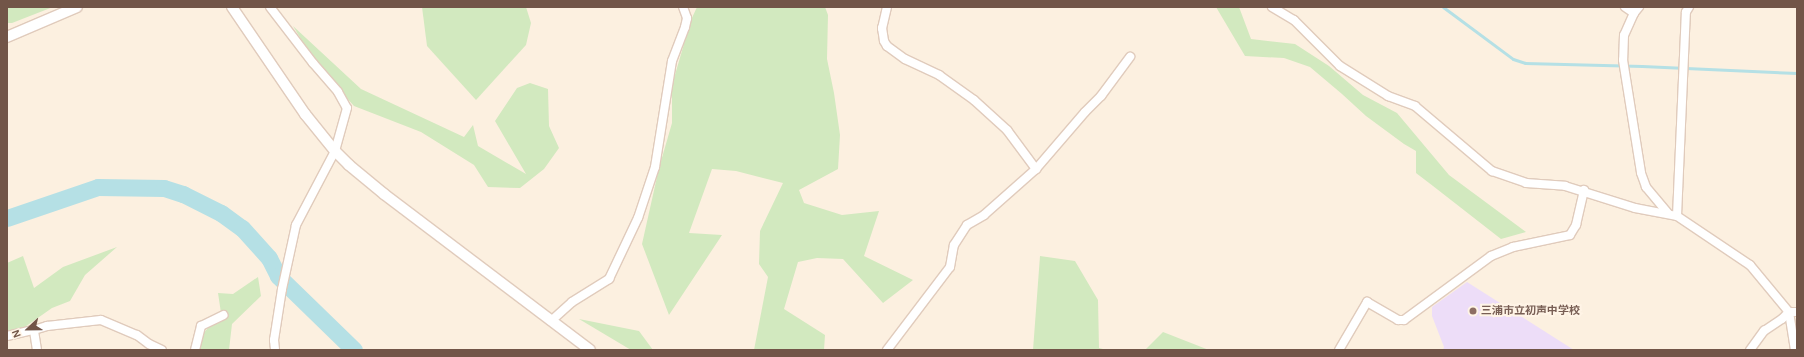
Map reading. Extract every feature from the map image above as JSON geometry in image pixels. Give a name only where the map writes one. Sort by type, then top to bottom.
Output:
[{"type":"street","points":[[7,37],[77,7]]},
{"type":"street","points":[[232,7],[305,114],[335,151],[384,194],[590,350]]},
{"type":"street","points":[[270,7],[308,58],[338,92],[347,108],[335,151],[296,225],[282,288],[274,340],[275,350]]},
{"type":"street","points":[[551,321],[572,302],[609,280],[638,218],[655,167],[672,62],[687,18],[683,7]]},
{"type":"street","points":[[887,7],[882,28],[884,41],[887,46],[905,59],[939,75],[974,100],[1007,130],[1036,168]]},
{"type":"street","points":[[1272,7],[1294,20],[1340,66],[1388,96],[1415,106],[1492,171],[1526,183],[1565,186],[1584,190],[1635,208],[1673,215]]},
{"type":"street","points":[[1625,7],[1636,10],[1624,34],[1623,60],[1641,173],[1646,187],[1673,215],[1750,265],[1793,312],[1795,350]]},
{"type":"street","points":[[1673,215],[1686,12],[1689,7]]},
{"type":"street","points":[[887,350],[950,267],[954,245],[968,225],[984,215],[1036,168],[1101,96],[1130,56]]},
{"type":"street","points":[[1339,350],[1367,302],[1398,320],[1404,320],[1491,256],[1513,247],[1570,235],[1576,225],[1584,190]]},
{"type":"street","points":[[1750,350],[1764,331],[1793,312]]},
{"type":"street","points":[[195,350],[201,326],[224,314]]},
{"type":"street","points":[[7,336],[34,330],[101,320],[137,335],[149,344],[162,350]]},
{"type":"street","points":[[34,330],[37,350]]},
{"type":"shaded area","name":"三浦市立初声中学校","points":[[1467,282],[1574,350],[1443,350],[1444,347],[1432,316],[1432,307]]},
{"type":"green space","points":[[7,7],[53,7],[12,23],[7,23]]},
{"type":"green space","points":[[422,7],[526,7],[531,23],[526,45],[476,100],[427,46]]},
{"type":"green space","points":[[697,7],[825,7],[828,15],[827,59],[840,135],[838,169],[799,190],[804,203],[842,215],[879,211],[864,256],[913,280],[883,303],[843,259],[817,258],[798,262],[784,309],[825,335],[824,350],[754,350],[768,277],[759,264],[760,231],[783,183],[736,171],[712,169],[689,233],[722,235],[669,315],[642,244],[659,168],[672,123],[672,85],[691,20]]},
{"type":"green space","points":[[1216,7],[1239,7],[1251,39],[1295,44],[1329,66],[1363,95],[1397,113],[1449,175],[1526,232],[1501,239],[1416,173],[1416,151],[1366,116],[1310,67],[1284,58],[1245,56]]},
{"type":"green space","points":[[293,26],[361,89],[464,137],[473,125],[478,146],[526,174],[495,121],[517,88],[530,83],[548,89],[549,126],[559,148],[544,169],[520,188],[488,187],[474,165],[421,132],[354,106],[316,64]]},
{"type":"green space","points":[[117,247],[85,275],[70,301],[52,308],[22,329],[7,335],[7,263],[23,256],[34,288],[63,267]]},
{"type":"green space","points":[[1040,256],[1075,261],[1098,300],[1099,348],[1107,350],[1033,350]]},
{"type":"green space","points":[[258,277],[261,296],[232,324],[229,350],[200,350],[201,336],[221,313],[218,293],[233,294]]},
{"type":"green space","points":[[579,319],[639,331],[653,350],[631,350]]},
{"type":"green space","points":[[1163,332],[1209,350],[1145,350]]},
{"type":"waterway","points":[[1443,7],[1513,59],[1525,63],[1642,66],[1797,73]]},
{"type":"waterway","points":[[7,218],[98,187],[164,188],[183,194],[221,213],[242,228],[269,258],[278,276],[354,350]]},
{"type":"place","name":"三浦市立初声中学校","points":[[1473,311]]}]
